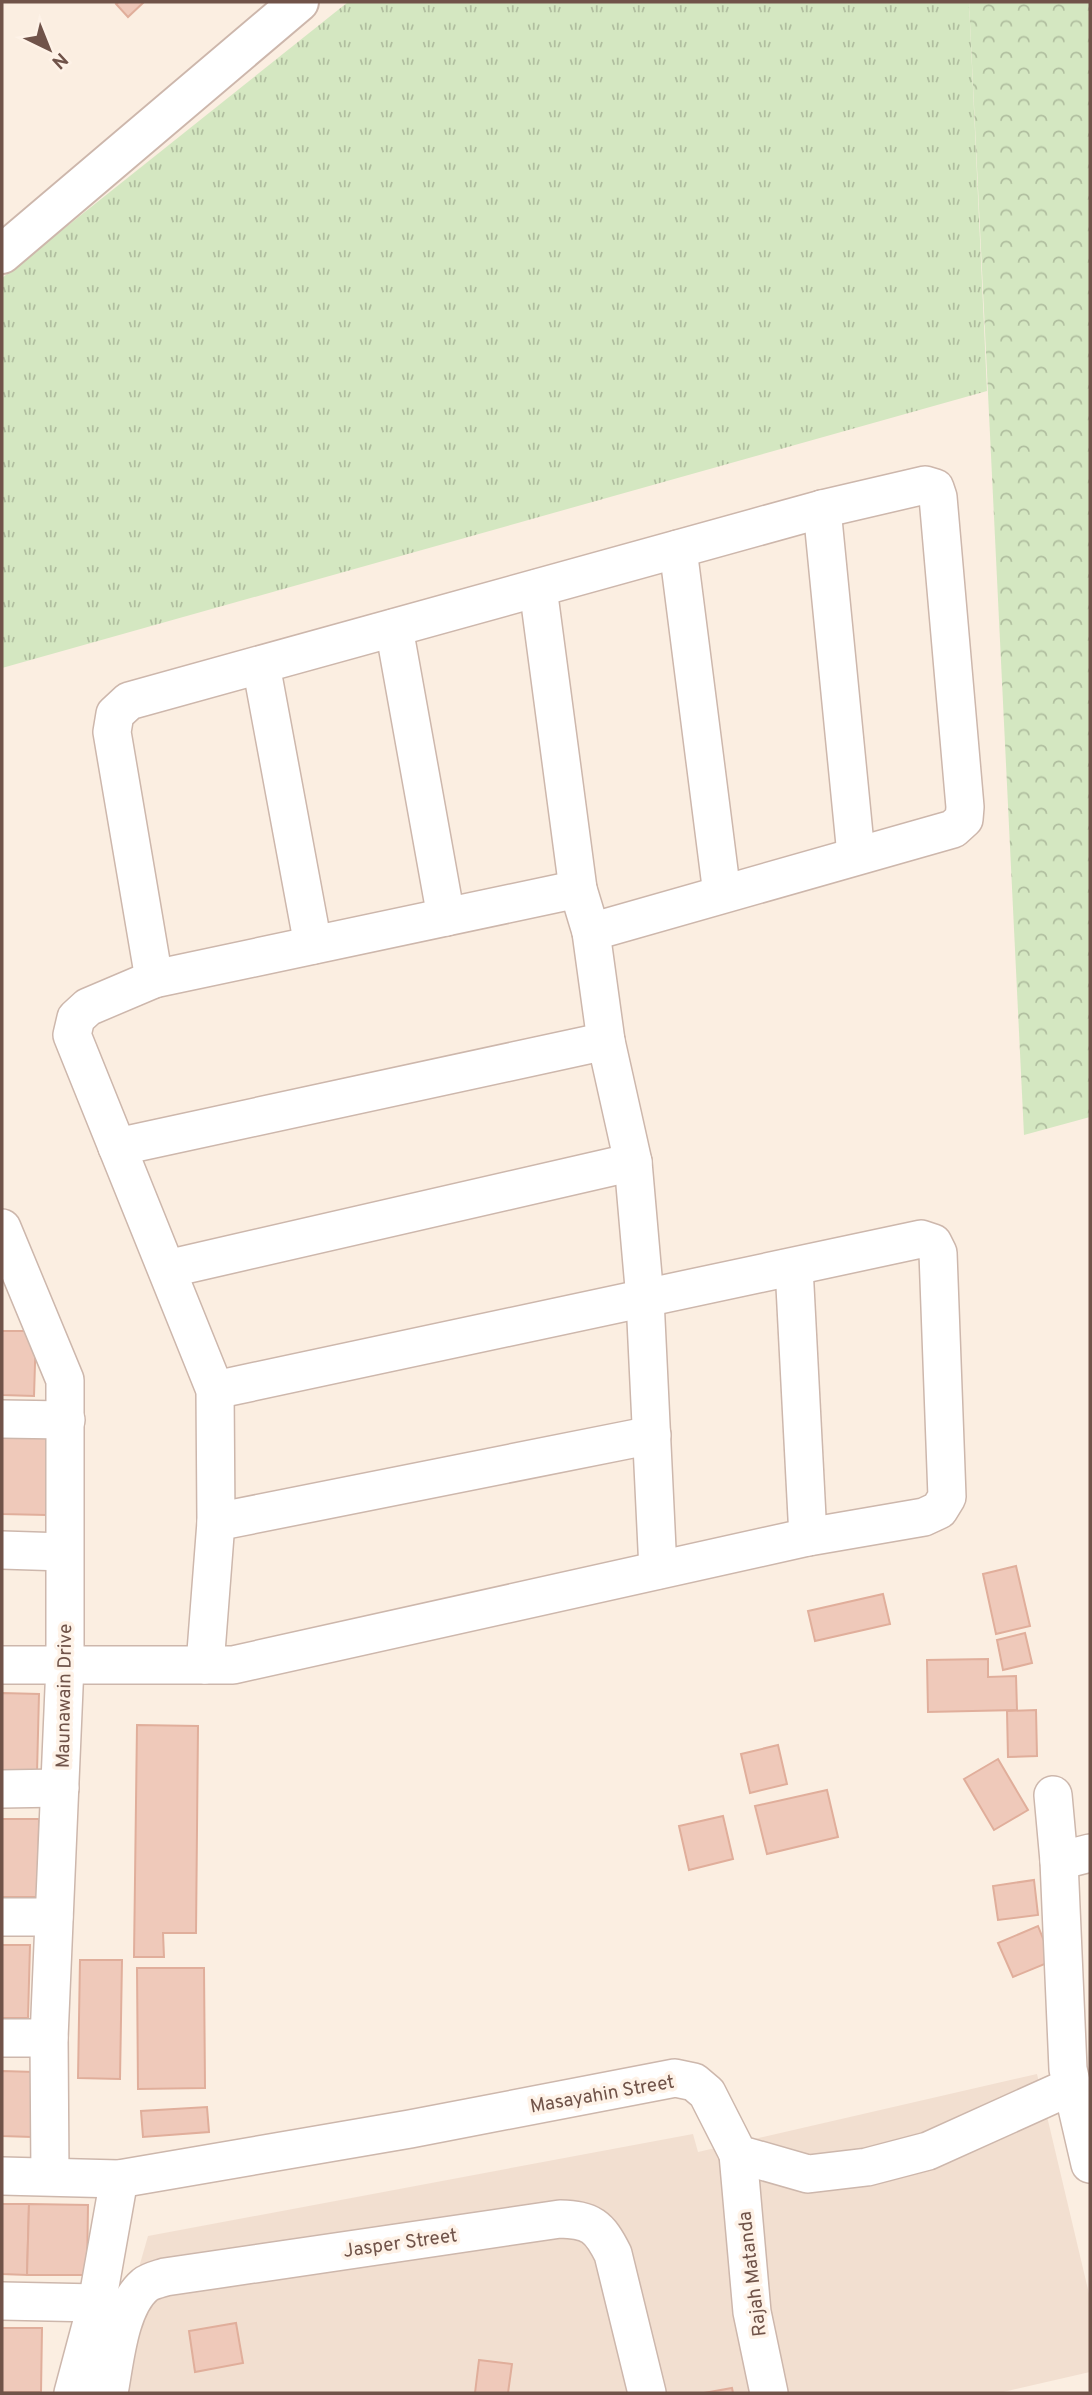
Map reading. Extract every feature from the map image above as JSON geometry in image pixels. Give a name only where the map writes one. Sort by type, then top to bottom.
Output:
[{"type":"street","points":[[2,254],[299,2]]},
{"type":"street","points":[[154,979],[112,732],[115,714],[129,701],[822,509],[925,485],[935,488],[938,497],[964,819],[953,829],[591,932]]},
{"type":"street","points":[[822,509],[856,855]]},
{"type":"street","points":[[678,550],[722,894]]},
{"type":"street","points":[[538,587],[578,889],[591,932],[606,1041],[633,1162],[645,1299],[658,1570]]},
{"type":"street","points":[[394,628],[446,917]]},
{"type":"street","points":[[261,665],[313,945]]},
{"type":"street","points":[[205,1665],[216,1522],[215,1390],[72,1035],[76,1018],[88,1007],[154,979],[578,889]]},
{"type":"street","points":[[117,1147],[606,1041]]},
{"type":"street","points":[[167,1269],[633,1162]]},
{"type":"street","name":"Maunawain Drive","points":[[2,1228],[17,1301],[65,1380],[65,1665],[49,2038],[50,2176]]},
{"type":"street","points":[[2,1665],[233,1665],[808,1537],[924,1517],[939,1510],[947,1497],[939,1253],[933,1243],[921,1239],[215,1390]]},
{"type":"street","points":[[794,1267],[808,1537]]},
{"type":"street","points":[[2,1419],[66,1420]]},
{"type":"street","points":[[216,1522],[652,1435]]},
{"type":"street","points":[[2,1550],[64,1552]]},
{"type":"street","points":[[2,1788],[60,1788]]},
{"type":"street","points":[[1053,1796],[1075,1857],[1077,2073],[1090,2164]]},
{"type":"street","points":[[2,1917],[54,1917]]},
{"type":"street","points":[[2,2038],[49,2038]]},
{"type":"street","points":[[738,2154],[808,2174],[867,2167],[928,2151],[1077,2073]]},
{"type":"street","name":"Masayahin Street","points":[[2,2176],[119,2179],[410,2129],[675,2078],[694,2082],[707,2093],[738,2154]]},
{"type":"street","name":"Rajah Matanda","points":[[738,2154],[752,2312],[769,2393]]},
{"type":"street","points":[[73,2393],[97,2303],[119,2179]]},
{"type":"street","name":"Jasper Street","points":[[109,2393],[122,2326],[134,2299],[145,2285],[165,2277],[560,2219],[583,2220],[603,2234],[612,2254],[647,2393]]},
{"type":"street","points":[[2,2301],[97,2303]]},
{"type":"shaded area","points":[[1037,2074],[1090,2298],[1090,2372],[999,2393],[103,2393],[148,2236],[693,2134],[698,2152]]},
{"type":"green space","points":[[348,2],[969,2],[987,391],[2,668],[2,278]]},
{"type":"green space","points":[[969,2],[1090,2],[1090,1117],[1024,1135]]},
{"type":"building","points":[[144,2],[128,17],[116,4]]},
{"type":"building","points":[[2,1331],[36,1331],[34,1396],[2,1395]]},
{"type":"building","points":[[2,1437],[47,1437],[46,1515],[2,1514]]},
{"type":"building","points":[[1016,1566],[1030,1626],[996,1634],[983,1574]]},
{"type":"building","points":[[883,1594],[890,1624],[815,1641],[808,1611]]},
{"type":"building","points":[[1025,1633],[1032,1663],[1003,1670],[997,1640]]},
{"type":"building","points":[[988,1659],[988,1677],[1016,1676],[1017,1710],[928,1712],[927,1660]]},
{"type":"building","points":[[2,1693],[39,1694],[37,1773],[2,1772]]},
{"type":"building","points":[[1036,1710],[1037,1756],[1008,1757],[1007,1711]]},
{"type":"building","points":[[137,1725],[198,1726],[196,1933],[163,1933],[164,1957],[134,1957]]},
{"type":"building","points":[[778,1745],[787,1784],[750,1793],[741,1754]]},
{"type":"building","points":[[998,1759],[1028,1810],[994,1830],[964,1779]]},
{"type":"building","points":[[827,1790],[838,1837],[767,1854],[755,1806]]},
{"type":"building","points":[[723,1816],[733,1859],[689,1870],[679,1826]]},
{"type":"building","points":[[2,1819],[39,1819],[38,1897],[2,1897]]},
{"type":"building","points":[[1034,1880],[1038,1915],[998,1920],[993,1886]]},
{"type":"building","points":[[1038,1926],[1052,1961],[1013,1977],[998,1943]]},
{"type":"building","points":[[2,1945],[30,1945],[28,2018],[2,2018]]},
{"type":"building","points":[[80,1960],[122,1960],[120,2079],[78,2078]]},
{"type":"building","points":[[137,1968],[204,1968],[205,2088],[138,2089]]},
{"type":"building","points":[[2,2071],[34,2072],[32,2137],[2,2136]]},
{"type":"building","points":[[207,2107],[209,2132],[143,2137],[141,2111]]},
{"type":"building","points":[[2,2204],[29,2204],[27,2275],[2,2274]]},
{"type":"building","points":[[29,2204],[88,2205],[87,2275],[27,2275]]},
{"type":"building","points":[[236,2323],[243,2363],[195,2372],[189,2331]]},
{"type":"building","points":[[2,2328],[42,2328],[41,2392],[2,2392]]},
{"type":"building","points":[[479,2360],[512,2364],[508,2393],[475,2393]]},
{"type":"building","points":[[732,2388],[733,2393],[704,2393]]}]
